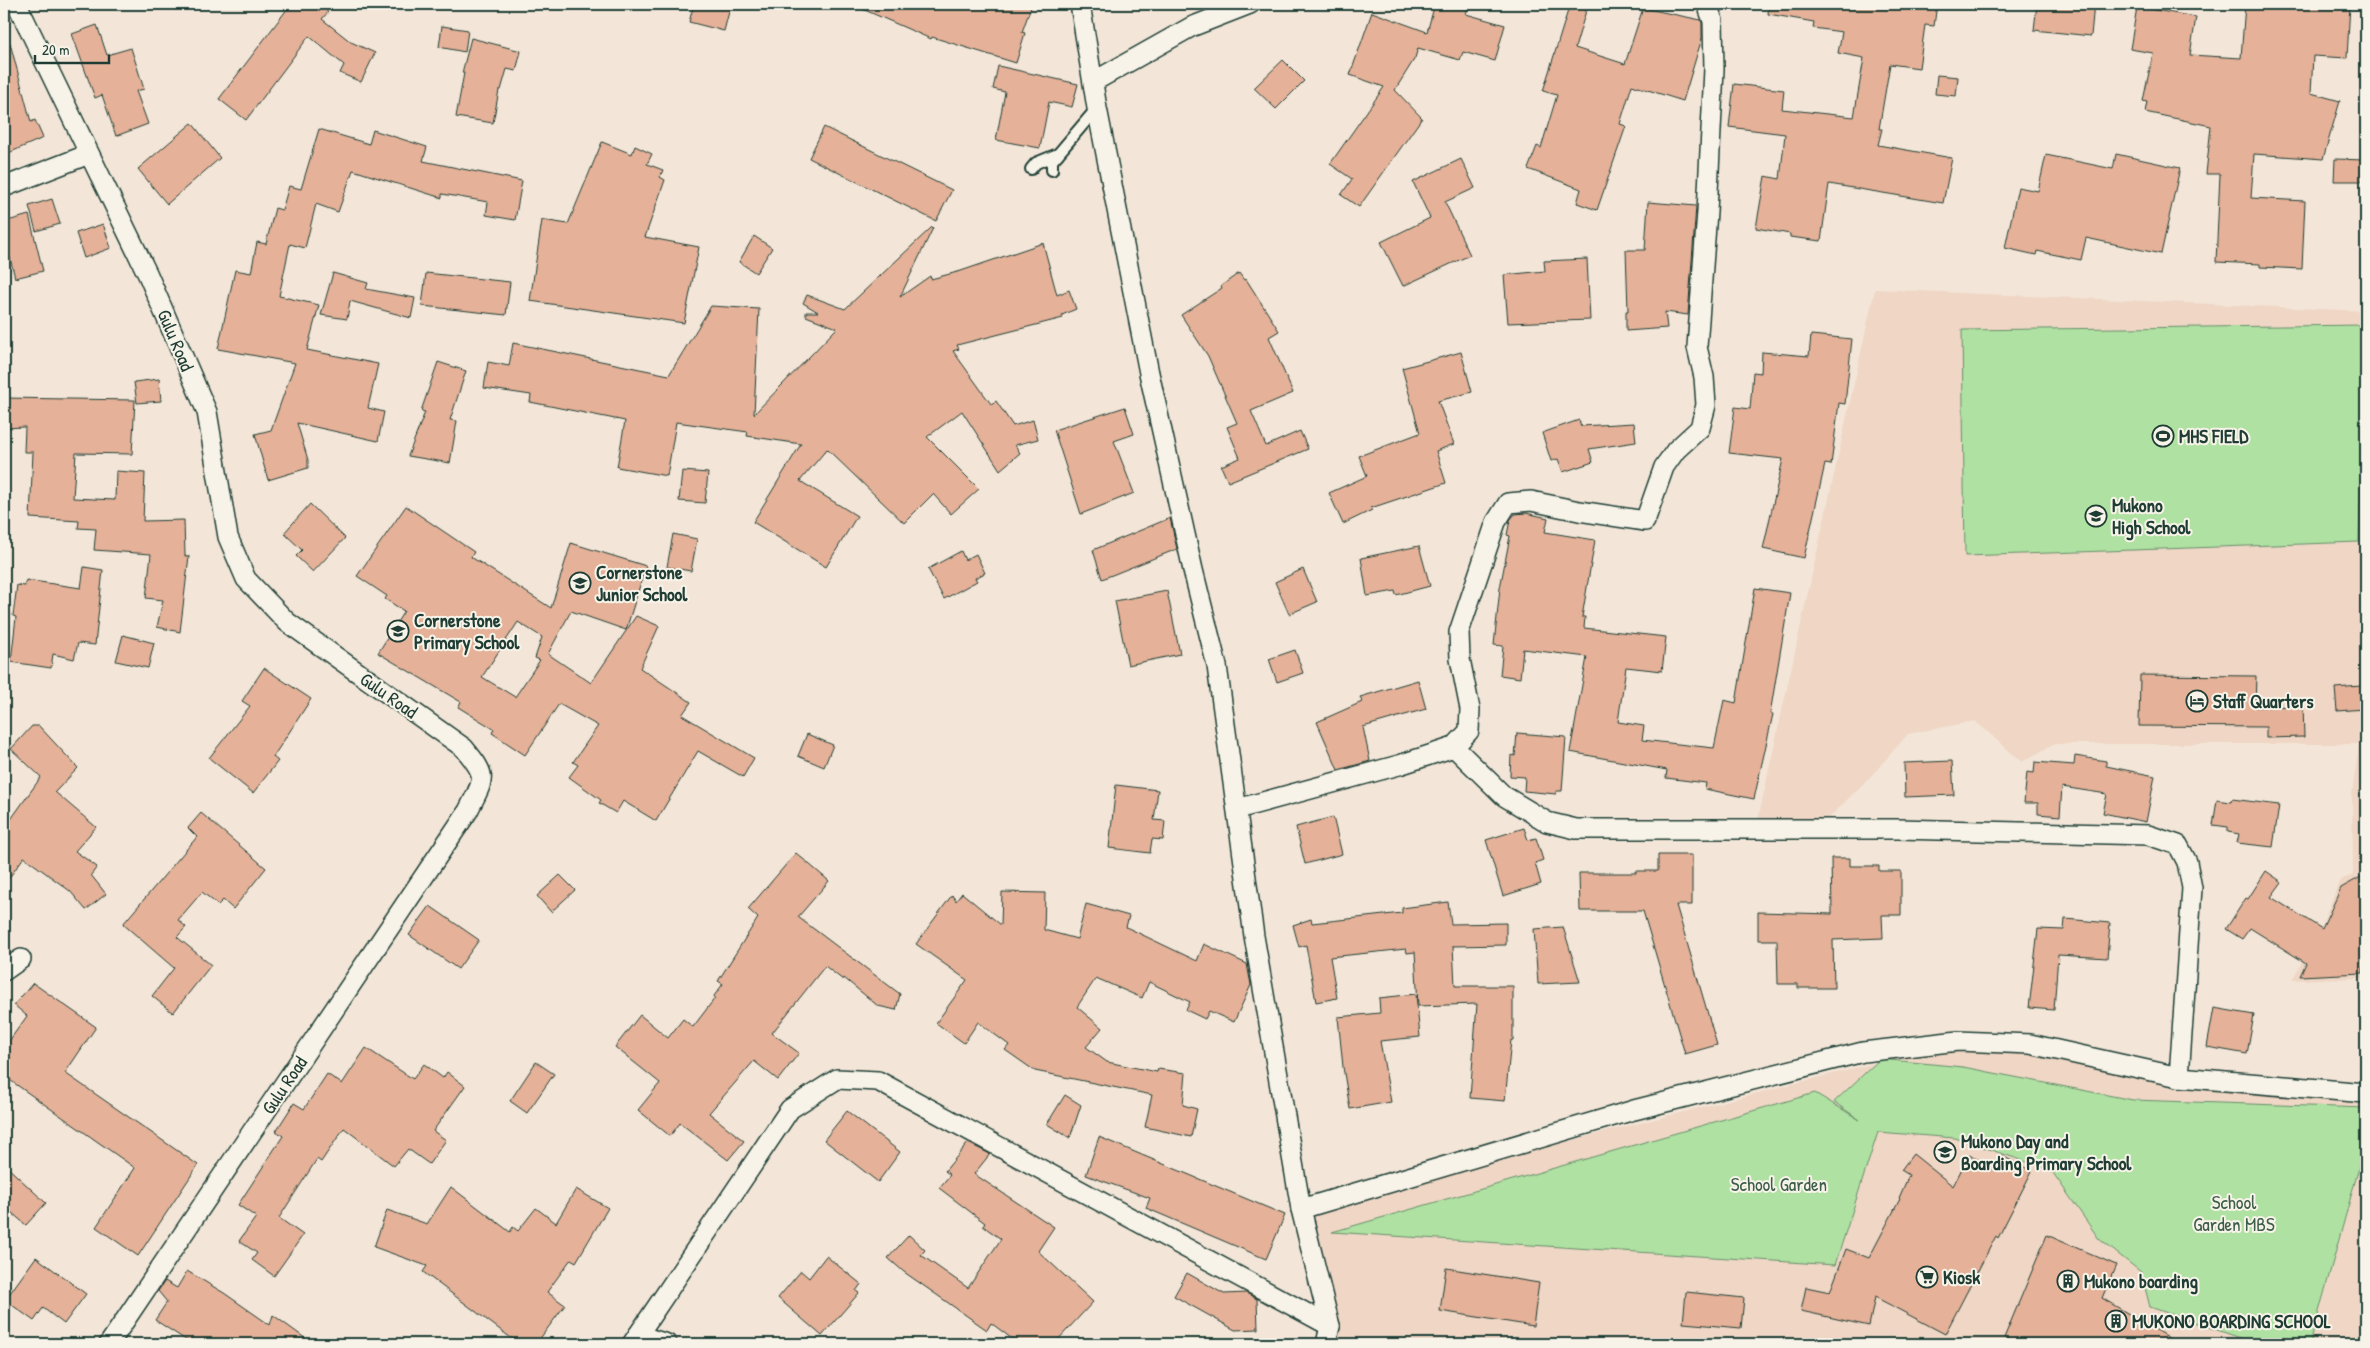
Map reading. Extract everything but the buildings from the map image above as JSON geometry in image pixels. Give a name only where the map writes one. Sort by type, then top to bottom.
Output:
[{"type":"street","name":"Gulu Road","points":[[17,4],[148,275],[207,412],[228,537],[246,579],[287,622],[464,748],[479,766],[482,782],[468,811],[109,1344]]},
{"type":"street","points":[[1080,4],[1093,82],[1149,373],[1193,570],[1217,666],[1254,936],[1301,1209],[1328,1335]]},
{"type":"street","points":[[1093,82],[1191,28],[1250,4]]},
{"type":"street","points":[[1237,809],[1399,765],[1454,747],[1469,731],[1470,709],[1460,659],[1459,632],[1496,522],[1508,503],[1531,501],[1645,521],[1664,467],[1676,450],[1700,428],[1706,406],[1704,377],[1697,347],[1707,212],[1714,69],[1713,21],[1707,4]]},
{"type":"street","points":[[4,187],[89,154]]},
{"type":"street","points":[[1454,747],[1504,796],[1546,822],[1576,829],[1898,829],[2110,834],[2148,836],[2178,845],[2187,862],[2192,888],[2179,1077]]},
{"type":"street","points":[[4,971],[21,960]]},
{"type":"street","points":[[1301,1209],[1634,1110],[1863,1052],[1958,1041],[2030,1044],[2179,1077],[2366,1093]]},
{"type":"street","points":[[667,1344],[635,1340],[790,1109],[837,1079],[878,1081],[1328,1335]]},
{"type":"lane","points":[[1052,170],[1052,161],[1098,108]]},
{"type":"lane","points":[[1031,169],[1036,163],[1058,154]]},
{"type":"shaded area","name":"Mukono High School","points":[[1875,289],[2366,311],[2366,1038],[2363,978],[2292,980],[2319,932],[2340,880],[2353,875],[2352,795],[2359,744],[2054,744],[2022,762],[1975,721],[1908,734],[1873,774],[1822,825],[1755,833]]},
{"type":"shaded area","name":"Mukono Day and Boarding Primary School","points":[[1958,1042],[2366,1094],[2366,1285],[2359,1344],[1327,1344],[1294,1211]]},
{"type":"green space","name":"MHS FIELD","points":[[2365,325],[2359,542],[1965,556],[1962,330]]},
{"type":"green space","name":"School Garden MBS","points":[[1880,1059],[1963,1067],[2133,1100],[2366,1108],[2366,1142],[2310,1344],[2258,1344],[2150,1307],[2141,1272],[2099,1239],[2051,1170],[1955,1138],[1878,1132],[1835,1265],[1332,1232],[1815,1093],[1860,1120],[1834,1102]]},
{"type":"place","name":"MHS FIELD","points":[[2163,436]]},
{"type":"place","name":"Mukono High School","points":[[2096,516]]},
{"type":"place","name":"Cornerstone Junior School","points":[[580,583]]},
{"type":"place","name":"Cornerstone Primary School","points":[[398,631]]},
{"type":"place","name":"Staff Quarters","points":[[2197,701]]},
{"type":"place","name":"Mukono Day and Boarding Primary School","points":[[1945,1152]]},
{"type":"place","name":"Kiosk","points":[[1927,1277]]},
{"type":"place","name":"Mukono boarding","points":[[2068,1281]]},
{"type":"place","name":"MUKONO BOARDING SCHOOL","points":[[2116,1321]]},
{"type":"park label","name":"School Garden","points":[[1779,1184]]}]
